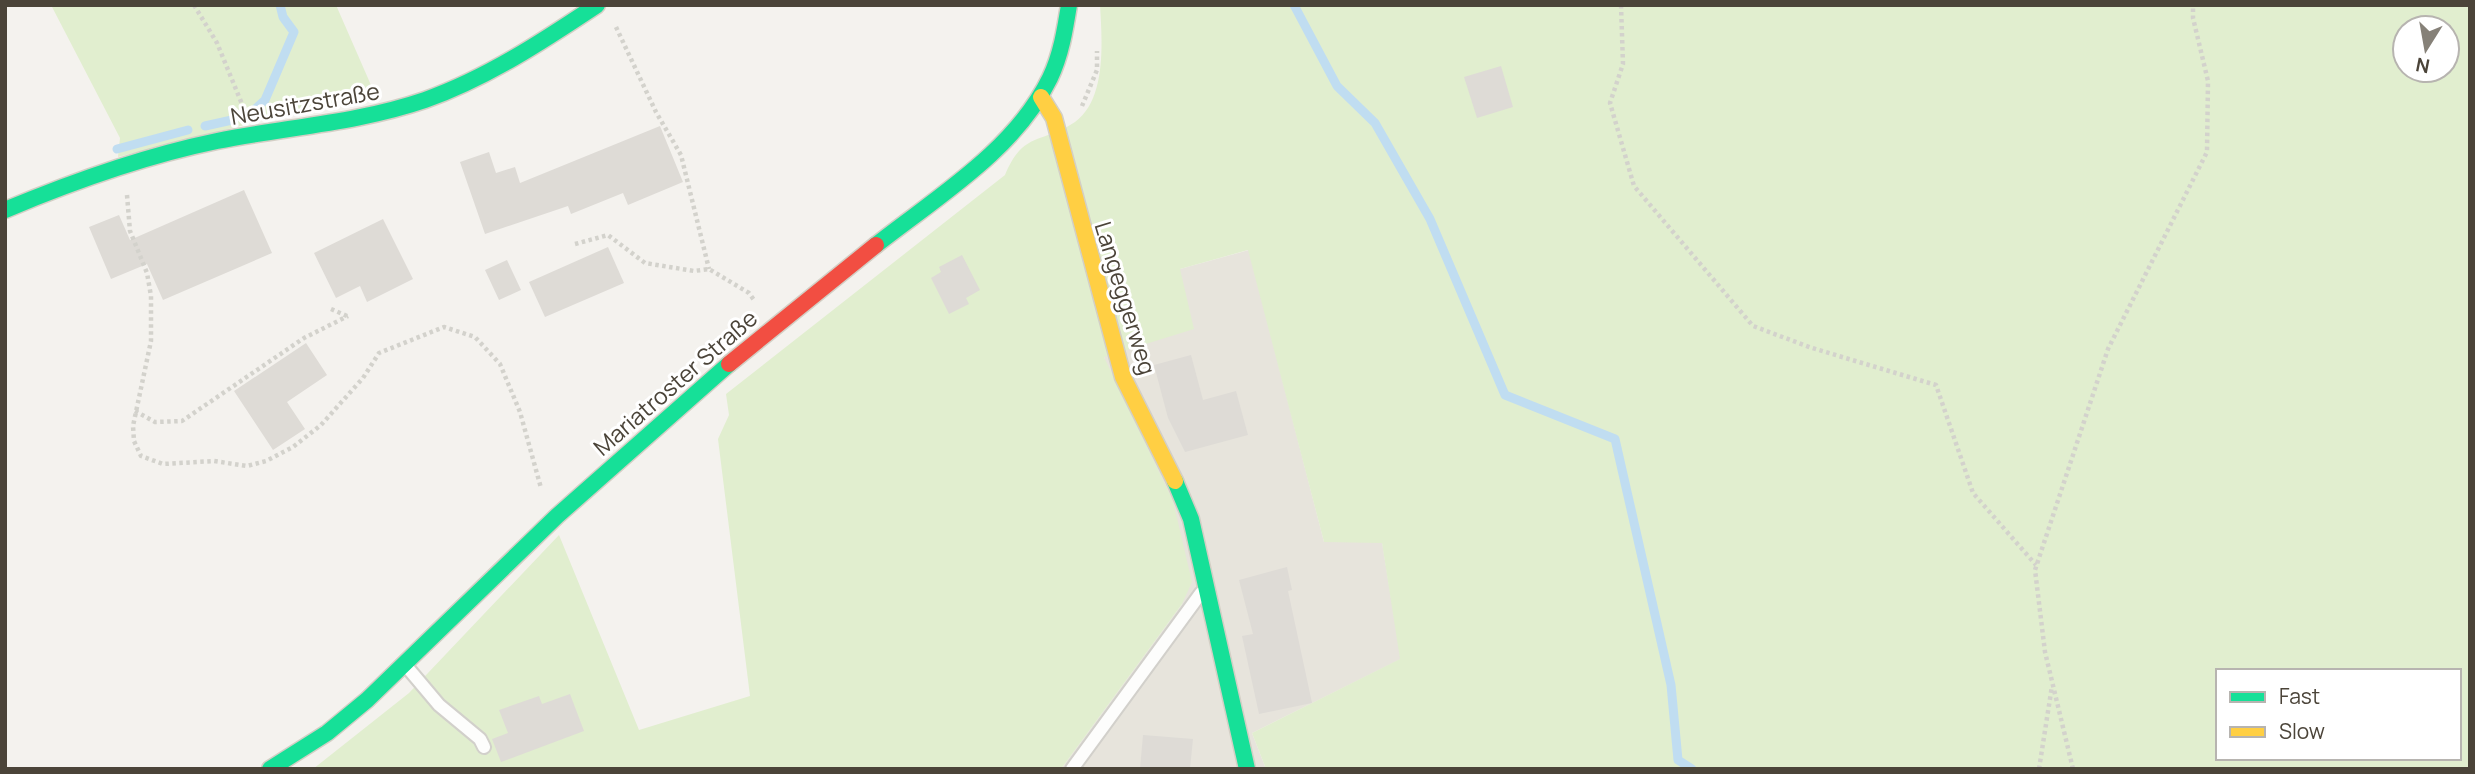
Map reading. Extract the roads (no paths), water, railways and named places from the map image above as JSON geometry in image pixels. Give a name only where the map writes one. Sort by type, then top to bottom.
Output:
[{"type":"street","name":"Neusitzstraße","points":[[5,210],[124,164],[253,135],[399,109],[522,56],[597,5]]},
{"type":"street","name":"Mariatroster Straße","points":[[270,769],[327,733],[405,664],[557,516],[772,326],[978,165],[1016,128],[1041,97],[1059,60],[1069,5]]},
{"type":"street","name":"Langeggerweg","points":[[1041,97],[1054,118],[1123,377],[1163,452],[1191,519],[1248,769]]},
{"type":"lane","points":[[1072,769],[1205,587]]},
{"type":"lane","points":[[405,664],[439,705],[480,739],[484,747]]},
{"type":"waterway","points":[[253,111],[265,100],[294,32],[283,17],[280,5]]},
{"type":"waterway","points":[[1294,5],[1337,86],[1375,123],[1430,219],[1505,395],[1615,439],[1671,685],[1678,760],[1692,769]]},
{"type":"waterway","points":[[205,126],[232,120]]},
{"type":"waterway","points":[[117,149],[188,130]]}]
